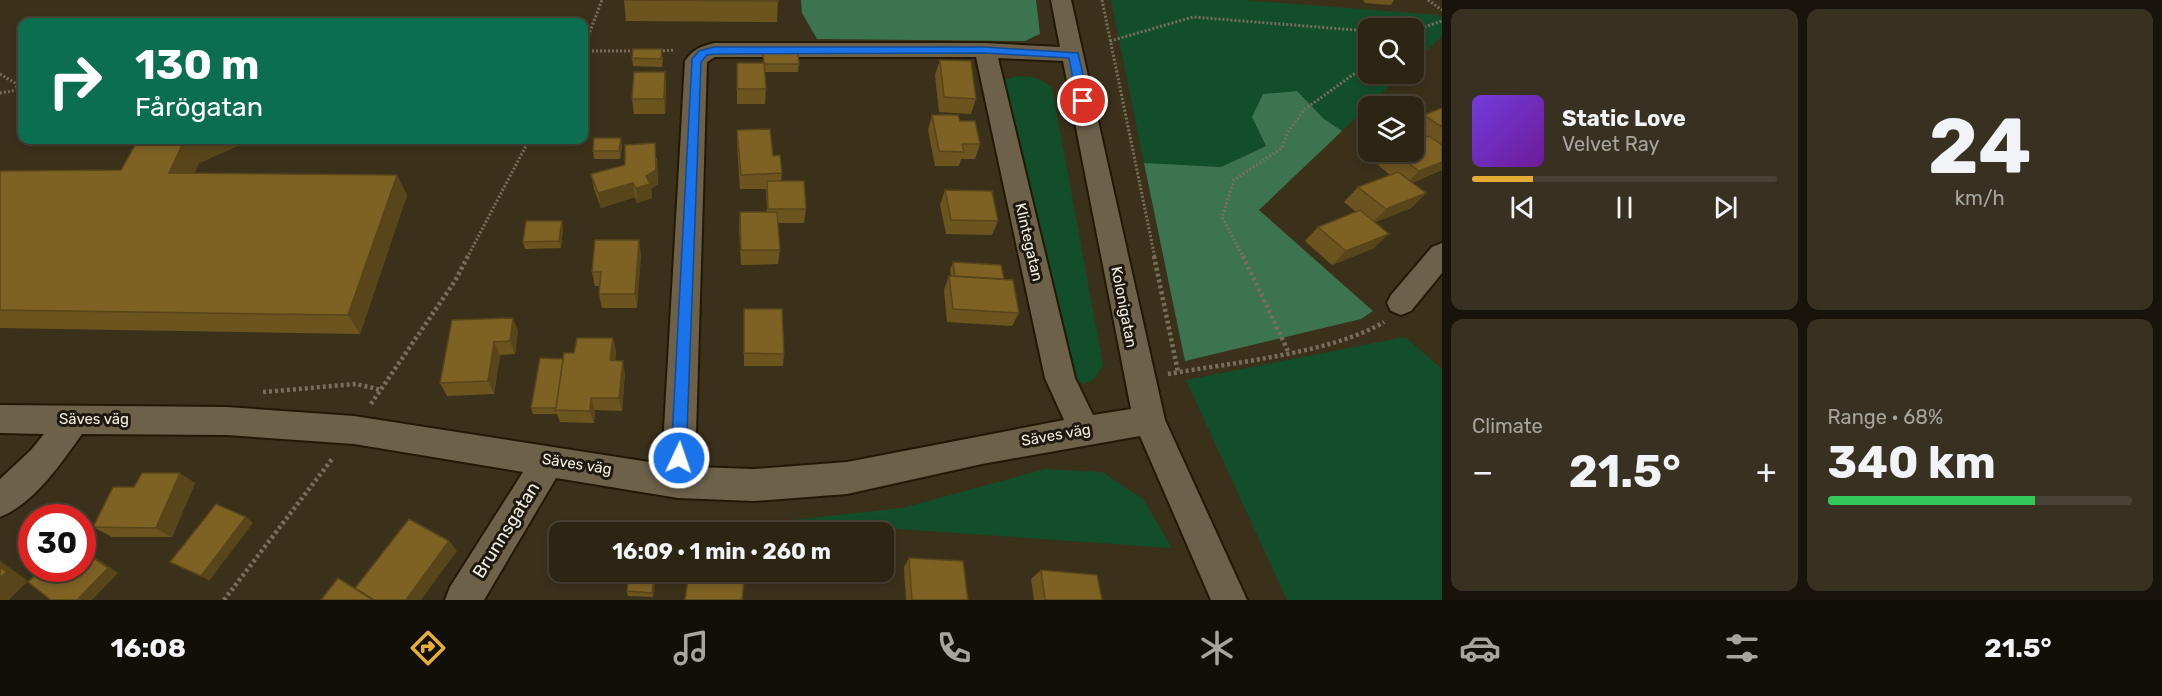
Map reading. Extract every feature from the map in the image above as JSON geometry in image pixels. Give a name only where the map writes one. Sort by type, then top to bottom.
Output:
[{"type":"street","name":"Kolonigatan","points":[[1061,0],[1074,55],[1138,380],[1149,420],[1229,600]]},
{"type":"street","points":[[678,482],[696,61],[703,53],[714,50],[985,50],[1074,55]]},
{"type":"street","name":"Klintegatan","points":[[985,50],[1060,378],[1084,430]]},
{"type":"street","points":[[1401,303],[1442,254]]},
{"type":"street","points":[[0,501],[43,461],[75,418]]},
{"type":"street","name":"Säves väg","points":[[0,419],[227,421],[354,430],[678,482],[754,485],[847,478],[982,448],[1149,420]]},
{"type":"street","name":"Brunnsgatan","points":[[463,600],[549,460]]},
{"type":"path","points":[[588,38],[602,0]]},
{"type":"path","points":[[1102,0],[1178,372]]},
{"type":"path","points":[[1428,0],[1442,10]]},
{"type":"path","points":[[1110,40],[1193,17],[1358,30]]},
{"type":"path","points":[[1424,28],[1442,21]]},
{"type":"path","points":[[588,49],[640,51]]},
{"type":"path","points":[[652,51],[703,53]]},
{"type":"path","points":[[1288,351],[1255,278],[1222,217],[1234,180],[1282,148],[1285,132],[1311,102],[1358,71]]},
{"type":"path","points":[[0,74],[18,87]]},
{"type":"path","points":[[0,93],[18,90]]},
{"type":"path","points":[[224,600],[354,430],[455,281],[527,144]]},
{"type":"path","points":[[1138,380],[1288,351],[1378,328],[1401,303]]},
{"type":"green space","points":[[801,0],[1036,0],[1040,34],[1025,41],[817,39],[802,13]]},
{"type":"green space","points":[[1111,0],[1243,0],[1442,17],[1442,36],[1424,53],[1424,18],[1358,18],[1358,84],[1391,84],[1379,96],[1358,96],[1358,116],[1342,131],[1324,119],[1297,91],[1252,117],[1266,146],[1221,167],[1144,163]]},
{"type":"green space","points":[[1018,76],[1037,78],[1052,87],[1103,365],[1094,379],[1084,384],[1069,376],[1004,80]]},
{"type":"green space","points":[[1297,91],[1324,119],[1342,131],[1259,210],[1373,311],[1361,319],[1185,361],[1144,163],[1221,167],[1266,146],[1252,117],[1263,94]]},
{"type":"green space","points":[[1405,337],[1442,369],[1442,600],[1287,600],[1186,380]]},
{"type":"green space","points":[[1045,469],[1102,472],[1143,499],[1172,548],[894,529],[894,522],[783,521],[903,508]]},
{"type":"building","points":[[624,0],[778,0],[778,1]]},
{"type":"building","points":[[633,49],[662,49],[661,59],[632,58]]},
{"type":"building","points":[[763,53],[798,53],[799,64],[765,64]]},
{"type":"building","points":[[940,60],[971,61],[976,99],[944,97]]},
{"type":"building","points":[[737,63],[764,63],[766,89],[737,89]]},
{"type":"building","points":[[634,72],[665,72],[664,99],[632,99]]},
{"type":"building","points":[[1442,108],[1442,127],[1424,115]]},
{"type":"building","points":[[932,115],[958,115],[960,121],[975,121],[980,144],[962,144],[964,152],[939,151]]},
{"type":"building","points":[[770,129],[773,156],[780,155],[782,173],[741,175],[737,130]]},
{"type":"building","points":[[1429,136],[1442,145],[1442,162],[1419,171],[1407,162],[1424,162],[1424,138]]},
{"type":"building","points":[[594,138],[621,138],[619,151],[593,151]]},
{"type":"building","points":[[655,143],[656,170],[646,176],[650,184],[636,188],[633,183],[598,193],[591,174],[625,165],[625,145]]},
{"type":"building","points":[[136,144],[183,144],[169,173],[397,175],[348,315],[0,310],[0,171],[121,170]]},
{"type":"building","points":[[1398,172],[1426,193],[1386,209],[1358,187]]},
{"type":"building","points":[[767,181],[804,181],[806,209],[768,209]]},
{"type":"building","points":[[945,190],[992,191],[998,221],[951,220]]},
{"type":"building","points":[[1360,210],[1389,234],[1346,251],[1318,227]]},
{"type":"building","points":[[740,212],[777,212],[780,250],[741,250]]},
{"type":"building","points":[[526,221],[562,221],[559,241],[523,242]]},
{"type":"building","points":[[595,240],[639,240],[635,294],[599,294],[601,272],[592,272]]},
{"type":"building","points":[[953,262],[1001,265],[1004,279],[955,276]]},
{"type":"building","points":[[949,276],[1013,280],[1019,313],[953,309]]},
{"type":"building","points":[[744,309],[782,309],[784,354],[744,353]]},
{"type":"building","points":[[513,318],[510,341],[494,342],[488,381],[440,383],[452,320]]},
{"type":"building","points":[[577,338],[613,338],[610,360],[623,361],[619,398],[591,398],[590,411],[555,410],[564,353],[574,353]]},
{"type":"building","points":[[540,358],[563,359],[556,408],[531,408]]},
{"type":"building","points":[[142,473],[180,473],[156,528],[96,527],[96,521],[113,487],[134,487]]},
{"type":"building","points":[[216,504],[246,517],[201,576],[170,562]]},
{"type":"building","points":[[409,519],[449,541],[406,600],[374,600],[355,588]]},
{"type":"building","points":[[909,558],[963,561],[968,600],[912,600]]},
{"type":"building","points":[[96,560],[108,568],[96,580]]},
{"type":"building","points":[[0,567],[7,572],[0,578]]},
{"type":"building","points":[[1041,570],[1097,575],[1102,600],[1045,600]]},
{"type":"building","points":[[338,578],[373,600],[321,600]]},
{"type":"building","points":[[28,582],[94,582],[77,600],[51,600]]},
{"type":"building","points":[[628,582],[654,582],[652,593],[627,591]]},
{"type":"building","points":[[688,582],[744,582],[742,600],[685,600]]},
{"type":"route","points":[[679,458],[696,61],[703,53],[714,50],[985,50],[1074,55],[1083,101]]}]
